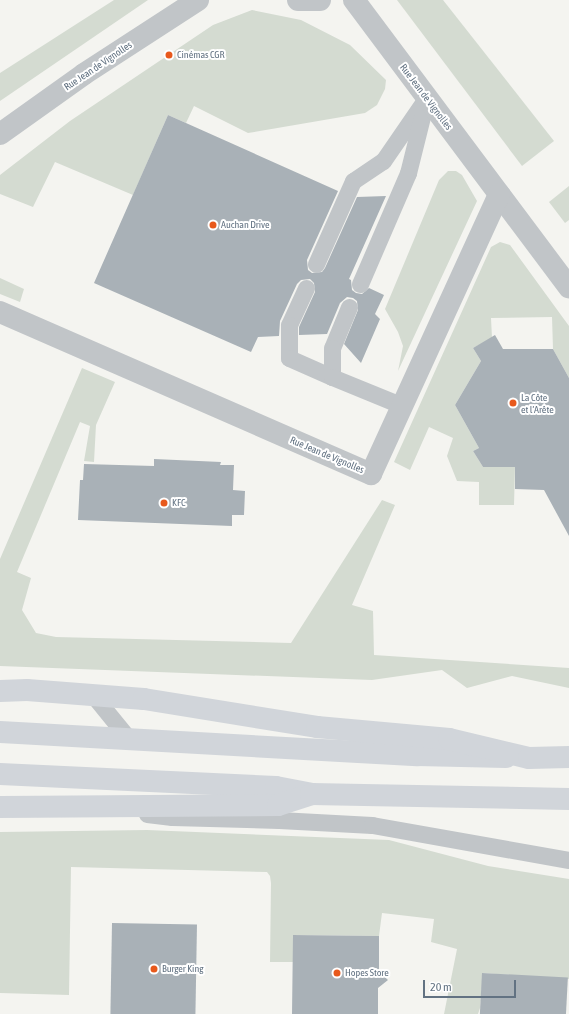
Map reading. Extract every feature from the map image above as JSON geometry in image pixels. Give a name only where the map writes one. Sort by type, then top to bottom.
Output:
[{"type":"main road","points":[[0,691],[27,690],[144,699],[317,727],[449,739],[529,758]]},
{"type":"main road","points":[[0,732],[128,738],[417,756],[529,758],[569,757]]},
{"type":"main road","points":[[0,774],[276,787],[311,794],[569,799]]},
{"type":"main road","points":[[0,807],[278,805],[311,794]]},
{"type":"street","name":"Rue Jean de Vignolles","points":[[0,134],[84,74],[198,0]]},
{"type":"street","points":[[298,0],[320,0]]},
{"type":"street","name":"Rue Jean de Vignolles","points":[[354,0],[569,287]]},
{"type":"street","name":"Rue Jean de Vignolles","points":[[0,312],[371,474],[499,194]]},
{"type":"lane","points":[[316,264],[353,182],[383,161],[427,97]]},
{"type":"lane","points":[[360,284],[408,173],[427,97]]},
{"type":"lane","points":[[306,288],[289,325],[289,358],[403,406]]},
{"type":"lane","points":[[332,377],[332,348],[349,307]]},
{"type":"lane","points":[[93,695],[128,738]]},
{"type":"lane","points":[[67,806],[172,817],[279,820],[372,825],[569,860]]},
{"type":"shaded area","points":[[114,0],[148,0],[0,101],[0,73]]},
{"type":"shaded area","points":[[397,0],[443,0],[554,141],[522,166]]},
{"type":"shaded area","points":[[252,10],[301,20],[350,45],[386,80],[385,89],[377,105],[365,113],[248,133],[194,106],[186,123],[168,115],[133,195],[55,162],[33,207],[0,194],[0,175],[70,121],[213,25]]},
{"type":"shaded area","points":[[448,171],[456,171],[462,175],[477,201],[398,371],[403,346],[398,332],[385,309],[439,180]]},
{"type":"shaded area","points":[[569,186],[569,220],[565,223],[549,202]]},
{"type":"shaded area","points":[[500,242],[510,245],[569,326],[569,378],[553,349],[552,317],[491,318],[492,338],[473,348],[481,361],[455,405],[479,448],[473,451],[483,467],[515,467],[514,505],[479,505],[479,482],[457,481],[447,456],[453,438],[429,427],[410,470],[394,462],[491,247]]},
{"type":"shaded area","points":[[0,278],[24,289],[20,302],[0,294]]},
{"type":"shaded area","points":[[82,368],[115,382],[96,425],[94,462],[84,461],[90,426],[80,422],[17,572],[31,578],[22,610],[36,633],[56,637],[291,643],[382,500],[395,505],[352,605],[373,611],[374,655],[569,668],[569,688],[512,676],[467,688],[442,670],[372,680],[0,666],[0,559]]},
{"type":"shaded area","points":[[147,830],[389,840],[488,866],[569,879],[569,979],[483,973],[480,1008],[478,1014],[444,1014],[457,949],[431,942],[434,919],[382,913],[379,936],[293,935],[293,962],[270,962],[271,883],[270,876],[267,872],[71,867],[69,995],[0,993],[0,832]]},
{"type":"building","name":"Auchan Drive","points":[[168,115],[338,191],[307,260],[308,270],[312,273],[322,272],[325,268],[357,197],[386,196],[349,279],[351,280],[352,290],[356,293],[362,294],[369,288],[384,295],[375,314],[380,319],[361,363],[344,344],[358,310],[357,301],[353,298],[347,297],[340,303],[327,334],[299,335],[299,327],[315,292],[314,283],[310,279],[301,280],[297,284],[280,321],[279,336],[258,337],[251,352],[94,283]]},
{"type":"building","points":[[495,335],[503,349],[553,349],[569,378],[569,536],[544,490],[515,489],[515,467],[483,467],[473,451],[479,448],[455,405],[481,361],[473,348]]},
{"type":"building","name":"KFC","points":[[154,459],[221,462],[220,465],[234,465],[233,490],[245,491],[244,515],[232,515],[232,526],[78,520],[80,480],[83,480],[84,464],[154,466]]},
{"type":"building","name":"Burger King","points":[[112,923],[197,924],[195,1014],[110,1014]]},
{"type":"building","name":"Hopes Store","points":[[293,935],[379,936],[379,972],[388,980],[378,988],[378,1014],[292,1014]]},
{"type":"building","points":[[482,973],[568,978],[566,1014],[480,1014]]},
{"type":"place","name":"Cinémas CGR","points":[[169,55]]},
{"type":"place","name":"Auchan Drive","points":[[213,225]]},
{"type":"place","name":"La Côte et l’Arête","points":[[513,403]]},
{"type":"place","name":"KFC","points":[[164,503]]},
{"type":"place","name":"Burger King","points":[[154,969]]},
{"type":"place","name":"Hopes Store","points":[[337,973]]}]
